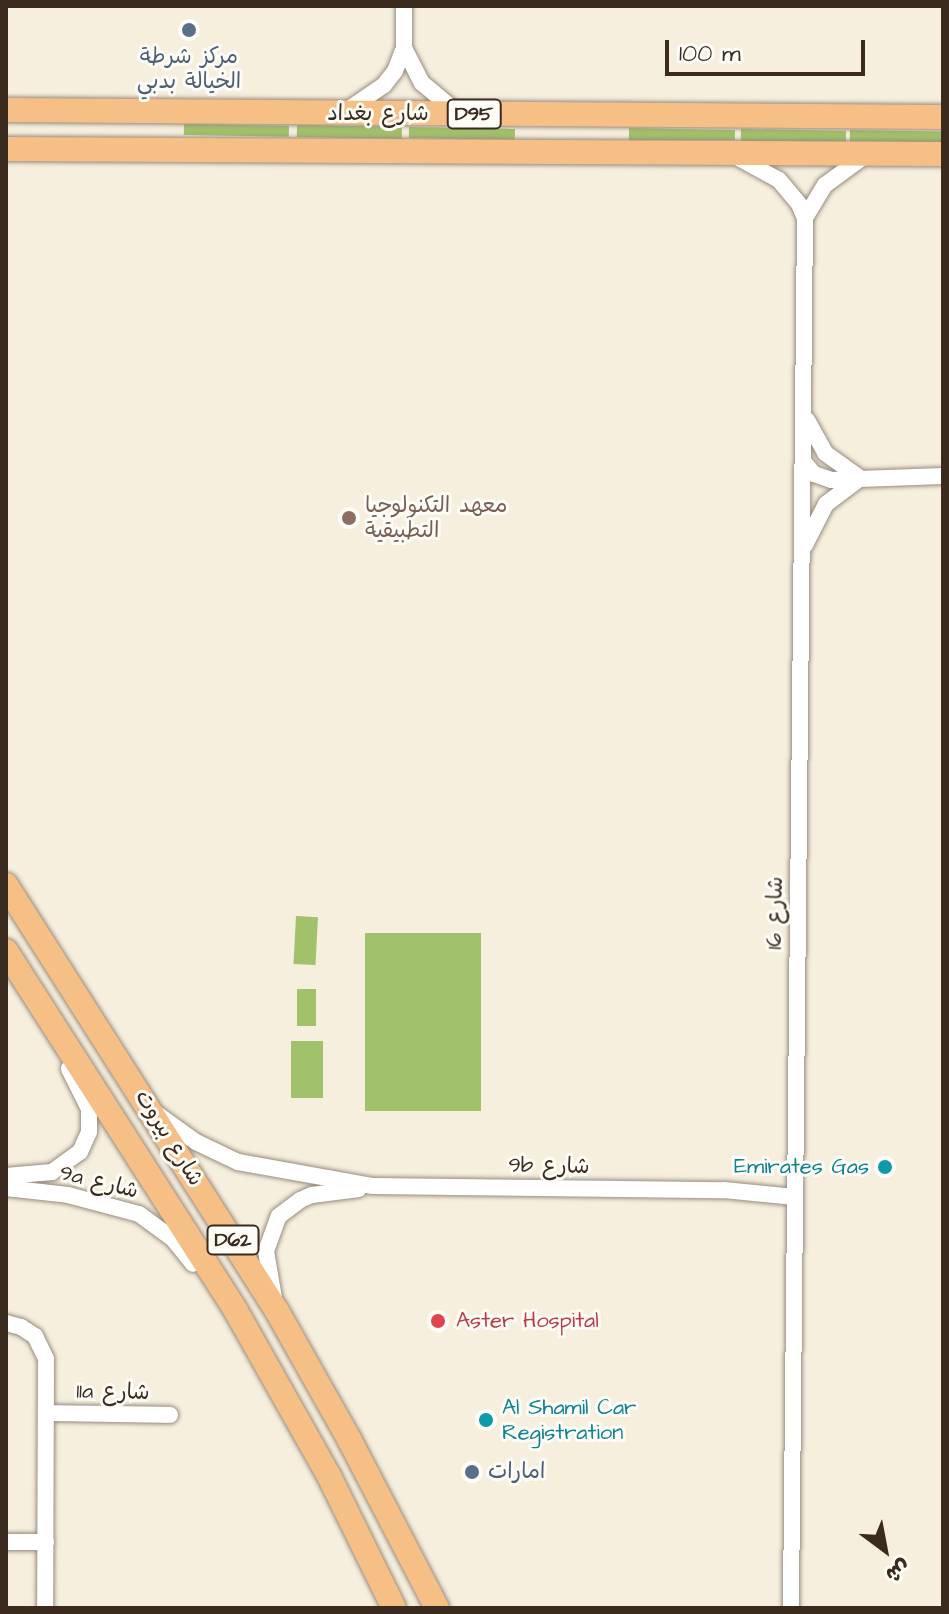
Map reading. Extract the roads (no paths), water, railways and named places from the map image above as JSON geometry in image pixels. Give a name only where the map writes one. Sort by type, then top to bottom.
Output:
[{"type":"main road","name":"شارع بغداد","points":[[6,110],[943,117]]},
{"type":"main road","name":"شارع بغداد","points":[[6,149],[943,154]]},
{"type":"main road","name":"شارع بيروت","points":[[6,885],[277,1311],[349,1439],[437,1608]]},
{"type":"main road","name":"شارع بيروت","points":[[6,951],[236,1311],[335,1486],[394,1608]]},
{"type":"street","points":[[404,6],[404,48],[422,83],[460,114]]},
{"type":"street","points":[[341,114],[384,85],[404,48]]},
{"type":"street","points":[[729,153],[779,180],[799,204],[805,218]]},
{"type":"street","points":[[805,218],[825,185],[866,155]]},
{"type":"street","name":"شارع 16","points":[[791,1608],[805,218]]},
{"type":"street","points":[[803,408],[812,434],[825,453],[861,478]]},
{"type":"street","points":[[803,461],[822,478],[943,476]]},
{"type":"street","points":[[801,556],[826,504],[842,489],[861,478]]},
{"type":"street","name":"9a شارع","points":[[6,1176],[41,1174],[63,1167],[80,1152],[89,1132],[85,1099],[58,1051],[44,1009]]},
{"type":"street","name":"9b شارع","points":[[152,1111],[196,1142],[238,1162],[373,1186]]},
{"type":"street","name":"9b شارع","points":[[277,1311],[266,1251],[272,1226],[279,1216],[312,1195],[373,1186],[795,1191]]},
{"type":"street","name":"9a شارع","points":[[6,1188],[68,1195],[139,1214],[173,1239],[213,1293],[236,1311]]},
{"type":"street","name":"11a شارع","points":[[6,1321],[35,1336],[44,1351],[47,1413],[170,1415]]},
{"type":"street","points":[[45,1608],[47,1413]]},
{"type":"street","points":[[6,1542],[46,1542]]},
{"type":"place","name":"مركز شرطة الخيالة بدبي","points":[[189,30]]},
{"type":"place","name":"معهد التكنولوجيا التطبيقية","points":[[349,518]]},
{"type":"place","name":"Emirates Gas","points":[[885,1167]]},
{"type":"place","name":"Aster Hospital","points":[[438,1321]]},
{"type":"place","name":"Al Shamil Car Registration","points":[[486,1420]]},
{"type":"place","name":"امارات","points":[[472,1472]]}]
